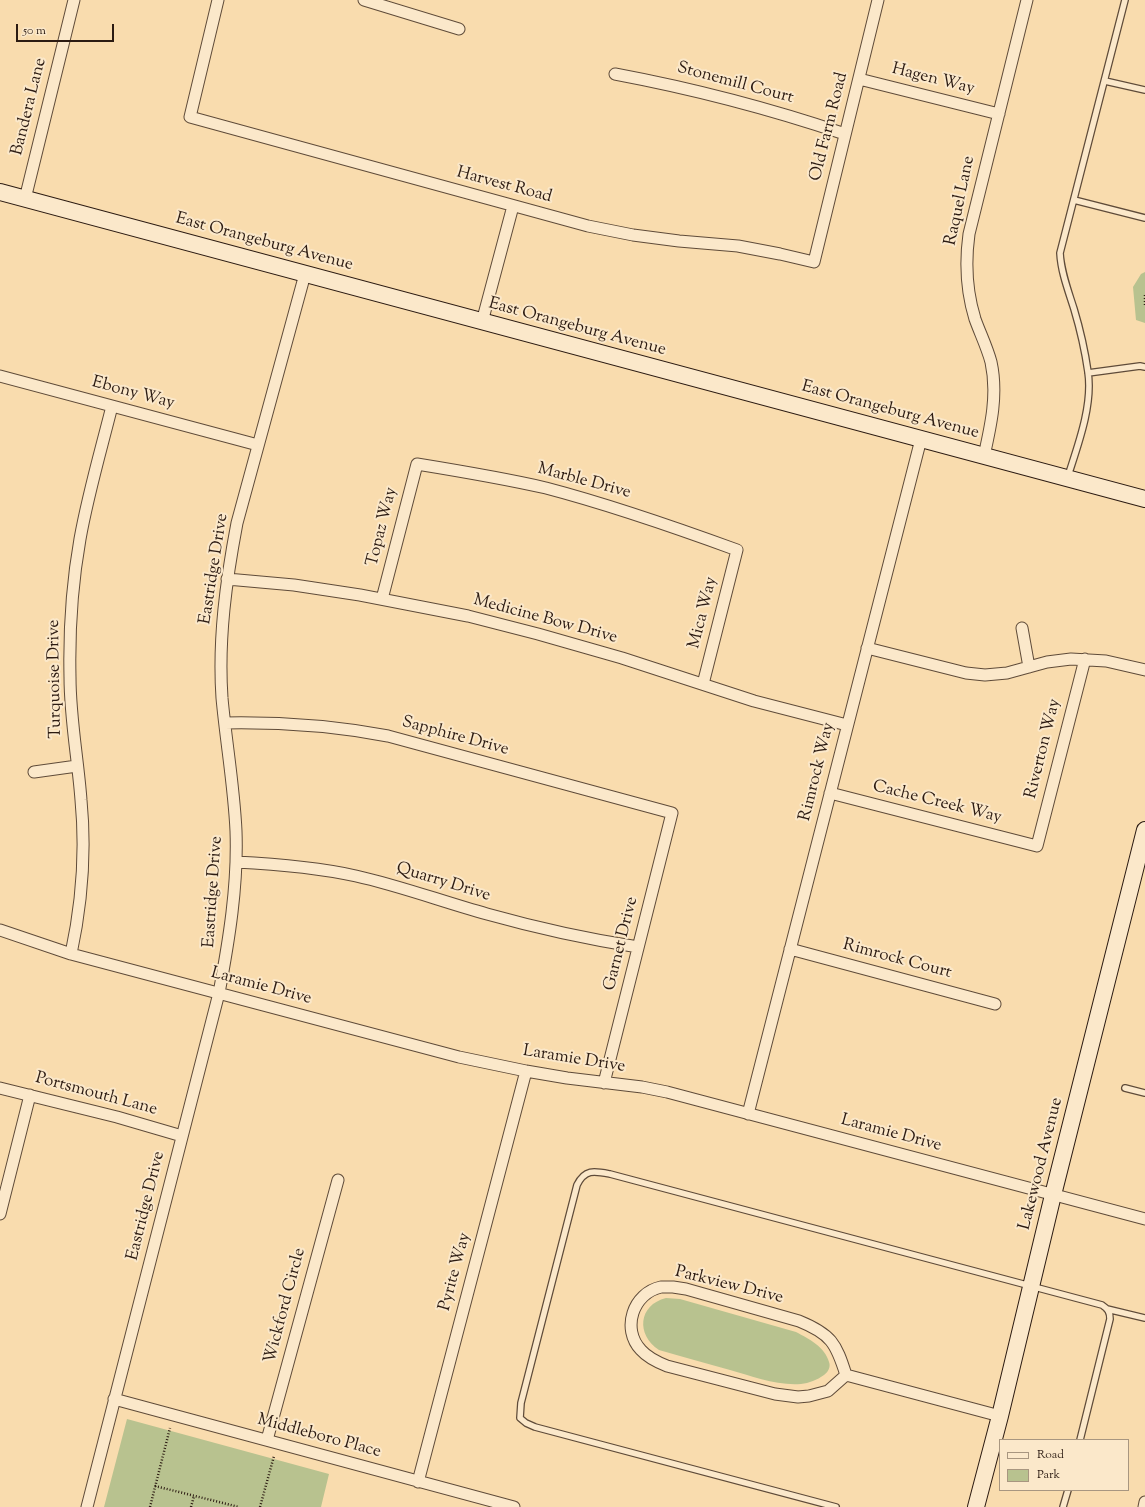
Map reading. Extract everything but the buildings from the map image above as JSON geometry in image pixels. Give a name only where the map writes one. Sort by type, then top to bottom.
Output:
[{"type":"street","name":"Bandera Lane","points":[[25,199],[74,0]]},
{"type":"street","name":"Harvest Road","points":[[218,0],[190,117],[588,226],[633,235],[738,246],[814,262]]},
{"type":"street","points":[[364,0],[459,29]]},
{"type":"street","name":"Old Farm Road","points":[[814,262],[878,0]]},
{"type":"street","name":"Raquel Lane","points":[[984,456],[992,420],[994,382],[986,345],[976,319],[969,294],[966,257],[969,234],[1027,0]]},
{"type":"street","name":"Stonemill Court","points":[[615,74],[679,86],[743,102],[805,120],[845,134]]},
{"type":"street","name":"Hagen Way","points":[[859,79],[999,114]]},
{"type":"street","name":"East Orangeburg Avenue","points":[[0,192],[1145,499]]},
{"type":"street","points":[[482,322],[513,206]]},
{"type":"street","name":"Eastridge Drive","points":[[87,1507],[219,993],[226,955],[233,906],[236,862],[236,832],[232,781],[222,697],[221,645],[224,604],[237,523],[305,274]]},
{"type":"street","name":"Ebony Way","points":[[0,376],[258,445]]},
{"type":"street","name":"Turquoise Drive","points":[[71,954],[78,918],[84,849],[81,800],[72,730],[70,640],[73,590],[80,539],[90,489],[112,406]]},
{"type":"street","name":"Rimrock Way","points":[[748,1114],[921,439]]},
{"type":"street","name":"Marble Drive","points":[[417,464],[545,488],[662,522],[737,550]]},
{"type":"street","name":"Topaz Way","points":[[382,599],[417,464]]},
{"type":"street","name":"Mica Way","points":[[703,684],[737,550]]},
{"type":"street","name":"Medicine Bow Drive","points":[[227,579],[294,586],[382,599],[468,616],[622,658],[754,701],[847,725]]},
{"type":"street","points":[[1022,628],[1029,667]]},
{"type":"street","points":[[867,648],[966,673],[985,675],[1007,673],[1047,662],[1084,659],[1106,661],[1145,670]]},
{"type":"street","name":"Riverton Way","points":[[1036,846],[1084,659]]},
{"type":"street","name":"Sapphire Drive","points":[[225,723],[271,722],[316,725],[353,729],[388,736],[672,813]]},
{"type":"street","points":[[34,772],[77,766]]},
{"type":"street","name":"Cache Creek Way","points":[[830,794],[1036,846]]},
{"type":"street","name":"Garnet Drive","points":[[604,1083],[672,813]]},
{"type":"street","name":"Lakewood Avenue","points":[[976,1507],[1000,1416],[1053,1195],[1138,868],[1145,830]]},
{"type":"street","name":"Quarry Drive","points":[[236,862],[284,865],[357,876],[486,914],[541,928],[638,947]]},
{"type":"street","name":"Laramie Drive","points":[[0,930],[71,954],[459,1057],[526,1071],[604,1083],[642,1087],[667,1092],[1145,1219]]},
{"type":"street","name":"Rimrock Court","points":[[790,949],[995,1004]]},
{"type":"street","name":"Pyrite Way","points":[[418,1482],[526,1071]]},
{"type":"street","name":"Portsmouth Lane","points":[[0,1088],[182,1136]]},
{"type":"street","points":[[0,1214],[30,1095]]},
{"type":"street","name":"Wickford Circle","points":[[267,1440],[338,1180]]},
{"type":"street","name":"Parkview Drive","points":[[673,1287],[686,1289],[799,1321],[810,1326],[821,1332],[834,1344],[839,1352],[846,1375],[828,1391],[798,1397],[775,1394],[667,1366],[651,1359],[640,1350],[633,1335],[631,1326],[632,1317],[639,1300],[653,1289],[673,1287]]},
{"type":"street","points":[[846,1375],[1000,1416]]},
{"type":"street","name":"Middleboro Place","points":[[114,1399],[514,1507]]},
{"type":"street","points":[[1144,1507],[1145,1502]]},
{"type":"lane","points":[[1068,478],[1084,422],[1088,395],[1088,373],[1074,311],[1061,267],[1060,252],[1125,0]]},
{"type":"lane","points":[[1104,81],[1145,90]]},
{"type":"lane","points":[[1074,200],[1145,218]]},
{"type":"lane","points":[[1088,373],[1140,366],[1145,367]]},
{"type":"lane","points":[[1125,1088],[1145,1093]]},
{"type":"lane","points":[[836,1507],[535,1427],[526,1423],[520,1418],[521,1403],[580,1178],[588,1172],[598,1171],[1092,1302],[1107,1309],[1145,1318]]},
{"type":"lane","points":[[1080,1439],[1110,1319],[1110,1314],[1107,1309]]},
{"type":"lane","points":[[1063,1507],[1068,1491]]},
{"type":"path","points":[[1145,295],[1145,306]]},
{"type":"path","points":[[150,1507],[170,1428]]},
{"type":"path","points":[[260,1507],[274,1456]]},
{"type":"path","points":[[155,1486],[239,1507]]},
{"type":"path","points":[[191,1507],[194,1496]]},
{"type":"green space","points":[[1145,272],[1145,323],[1136,320],[1133,287],[1141,274]]},
{"type":"green space","points":[[666,1298],[680,1299],[796,1332],[816,1344],[824,1352],[830,1364],[829,1369],[824,1375],[810,1382],[801,1384],[783,1384],[756,1378],[659,1350],[646,1337],[643,1321],[645,1314],[650,1307]]},
{"type":"green space","points":[[127,1419],[329,1474],[321,1507],[104,1507]]}]
